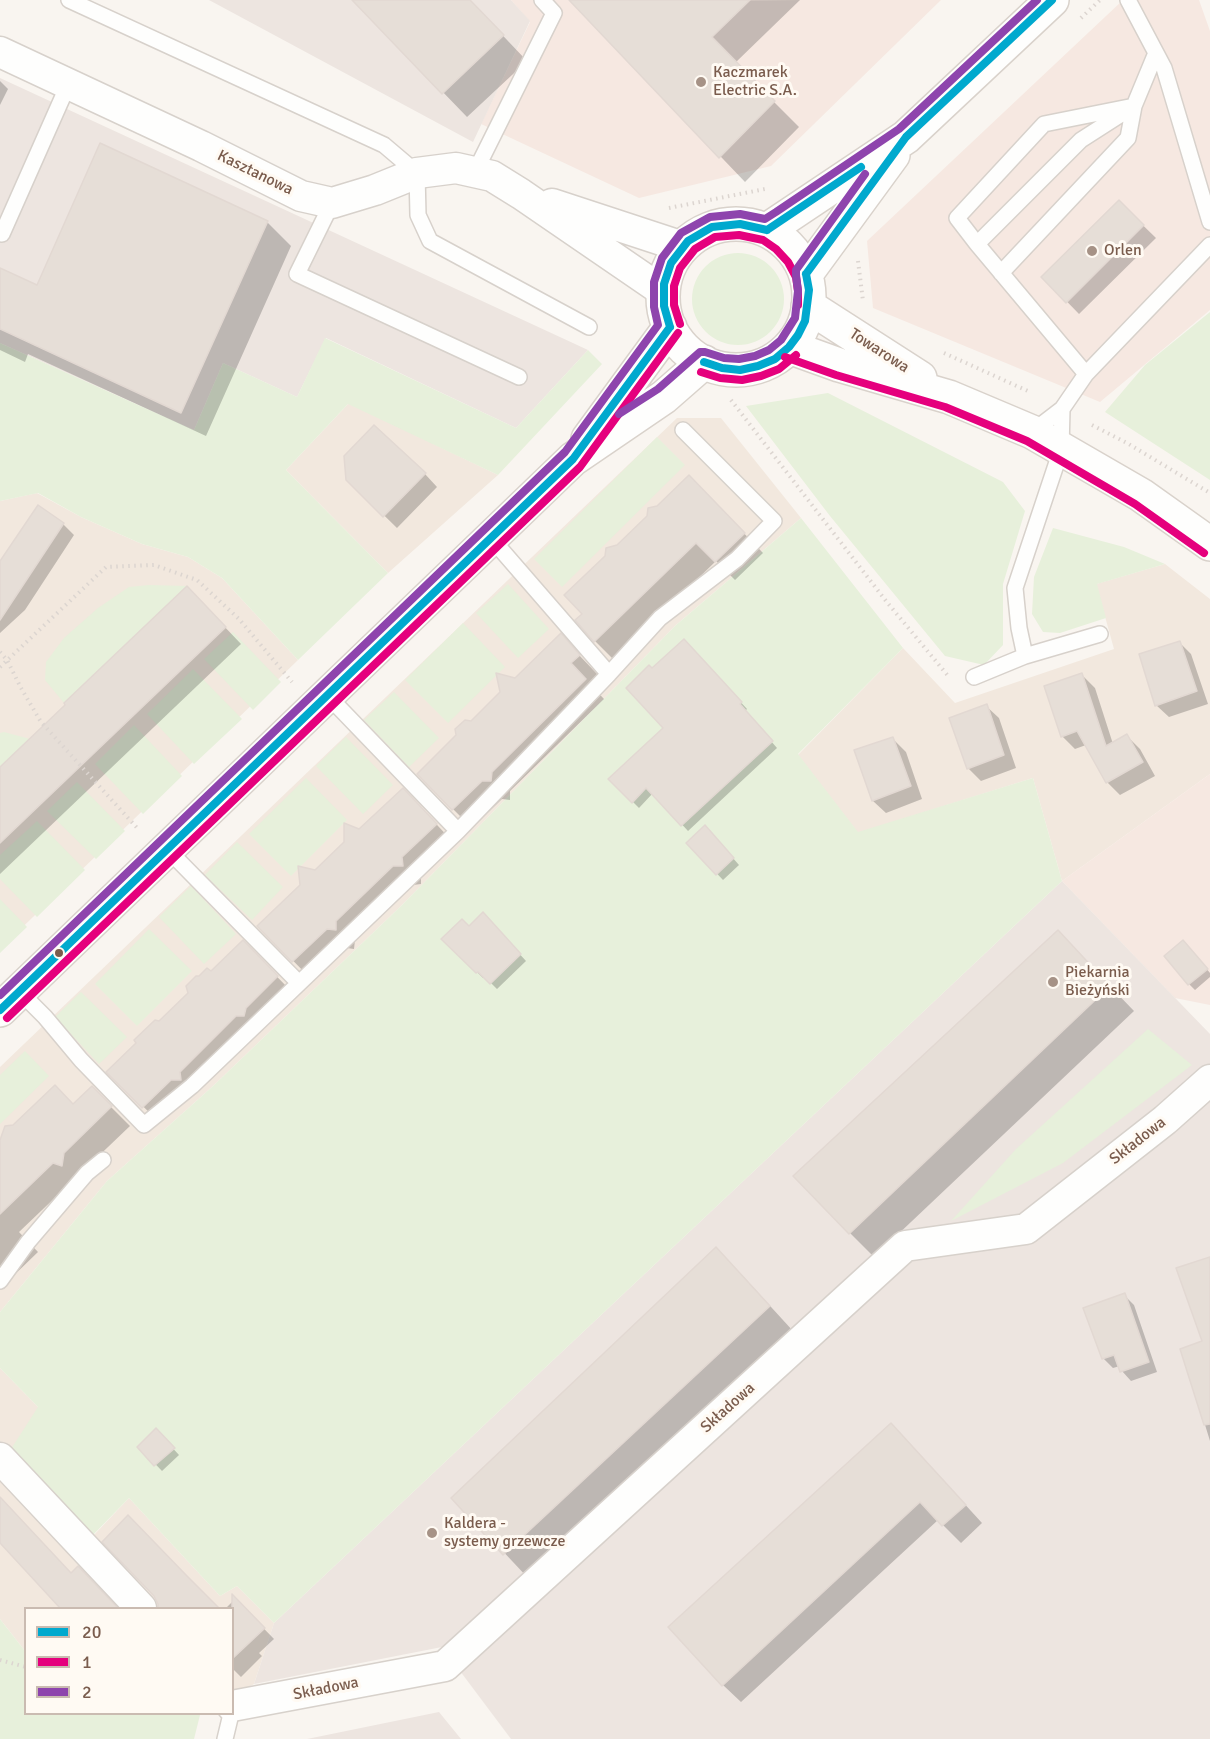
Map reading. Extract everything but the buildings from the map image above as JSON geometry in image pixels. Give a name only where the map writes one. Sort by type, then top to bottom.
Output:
[{"type":"main road","points":[[767,230],[906,136],[1052,0]]},
{"type":"main road","points":[[807,290],[906,136]]},
{"type":"main road","points":[[740,224],[767,230],[797,256],[807,290],[805,321],[789,347],[775,359],[758,366],[740,369],[722,368],[704,362],[690,354],[678,342],[670,327],[664,306],[664,284],[671,263],[688,241],[712,228],[740,224]]},
{"type":"main road","name":"Towarowa","points":[[807,290],[949,397]]},
{"type":"main road","points":[[573,459],[670,327]]},
{"type":"main road","name":"Towarowa","points":[[789,347],[839,365],[949,397],[1032,432],[1141,495],[1210,544]]},
{"type":"main road","points":[[10,1001],[573,459],[664,397],[704,362]]},
{"type":"street","name":"Kasztanowa","points":[[0,51],[301,196],[333,203],[375,190],[417,173],[456,168],[492,176],[664,292]]},
{"type":"street","name":"Kasztanowa","points":[[521,194],[683,247]]},
{"type":"street","name":"Składowa","points":[[234,1707],[445,1666],[905,1246],[1026,1229],[1165,1120],[1210,1080]]},
{"type":"street","points":[[0,1458],[140,1607]]},
{"type":"lane","points":[[69,0],[384,146],[417,173],[418,215],[429,241],[589,327]]},
{"type":"lane","points":[[475,172],[554,14],[542,0]]},
{"type":"lane","points":[[1128,0],[1164,68],[1210,222]]},
{"type":"lane","points":[[1001,273],[1128,138],[1134,106],[1156,53]]},
{"type":"lane","points":[[0,233],[2,234],[68,85]]},
{"type":"lane","points":[[977,244],[1081,140],[1134,106]]},
{"type":"lane","points":[[1086,374],[957,218],[1044,124],[1134,106]]},
{"type":"lane","points":[[333,203],[297,274],[519,377]]},
{"type":"lane","points":[[1032,432],[1062,409],[1086,374],[1210,245]]},
{"type":"lane","points":[[1025,656],[1019,628],[1015,588],[1061,450],[1062,409]]},
{"type":"lane","points":[[10,1001],[45,1017],[81,1060],[144,1125],[192,1086],[458,831],[660,618],[737,559],[774,521],[683,430]]},
{"type":"lane","points":[[491,538],[609,674]]},
{"type":"lane","points":[[974,677],[1025,656],[1100,634]]},
{"type":"lane","points":[[321,701],[458,831]]},
{"type":"lane","points":[[164,853],[299,983]]},
{"type":"lane","points":[[0,1281],[28,1242],[87,1173],[103,1160]]},
{"type":"lane","points":[[225,1739],[231,1715]]},
{"type":"path","points":[[665,209],[767,189]]},
{"type":"path","points":[[730,400],[886,601],[950,678]]},
{"type":"path","points":[[0,667],[106,567],[154,565],[197,580],[321,701]]},
{"type":"path","points":[[0,652],[7,660],[41,722],[164,853]]},
{"type":"path","points":[[0,1660],[24,1666]]},
{"type":"shaded area","points":[[209,0],[511,0],[530,21],[473,142]]},
{"type":"shaded area","points":[[511,0],[941,0],[771,166],[639,198],[481,124],[530,22]]},
{"type":"shaded area","points":[[1123,0],[1199,0],[1210,31],[1210,310],[1100,402],[873,308],[867,241]]},
{"type":"shaded area","points":[[0,78],[588,350],[516,428],[326,338],[297,397],[223,363],[194,430],[0,343]]},
{"type":"shaded area","points":[[349,403],[498,475],[388,573],[286,470]]},
{"type":"shaded area","points":[[677,418],[721,418],[801,518],[676,625],[402,905],[213,1086],[107,1181],[0,1312],[0,1067]]},
{"type":"shaded area","points":[[37,493],[81,517],[142,544],[188,557],[222,578],[298,660],[0,949],[0,501]]},
{"type":"shaded area","points":[[1165,564],[1210,599],[1210,774],[1062,881],[1033,778],[858,833],[798,755],[903,648],[955,703],[1114,649],[1096,584]]},
{"type":"shaded area","points":[[1210,774],[1210,1005],[1175,998],[1062,881]]},
{"type":"shaded area","points":[[1062,881],[1210,1034],[1210,1739],[511,1739],[442,1647],[254,1684],[274,1623]]},
{"type":"shaded area","points":[[0,1368],[38,1407],[93,1536],[129,1498],[220,1596],[237,1586],[274,1623],[254,1684],[234,1695],[234,1607],[24,1607],[24,1650],[0,1619]]},
{"type":"shaded area","points":[[439,1712],[461,1739],[307,1739]]},
{"type":"green space","points":[[729,253],[747,253],[764,260],[777,273],[784,290],[784,308],[777,325],[764,338],[747,345],[729,345],[712,338],[699,325],[692,308],[692,290],[699,273],[712,260]]},
{"type":"green space","points":[[1210,312],[1210,480],[1105,412],[1145,365]]},
{"type":"green space","points":[[325,338],[516,428],[588,350],[602,364],[498,475],[348,404],[286,470],[388,573],[298,660],[222,578],[188,557],[142,544],[81,517],[38,493],[0,501],[0,343],[194,430],[223,363],[297,397]]},
{"type":"green space","points":[[828,393],[1003,482],[1025,511],[1003,584],[1003,645],[984,665],[945,656],[830,516],[746,406]]},
{"type":"green space","points":[[657,437],[685,465],[562,587],[534,559]]},
{"type":"green space","points":[[801,518],[903,648],[798,754],[858,832],[1033,778],[1062,881],[274,1623],[237,1586],[220,1596],[129,1498],[92,1536],[11,1449],[38,1407],[0,1368],[0,1312],[107,1181],[213,1086],[402,905],[676,625]]},
{"type":"green space","points":[[1053,528],[1124,547],[1165,564],[1097,584],[1106,618],[1060,633],[1043,632],[1032,614],[1034,577]]},
{"type":"green space","points":[[508,584],[549,629],[518,658],[476,613]]},
{"type":"green space","points":[[187,586],[64,703],[45,680],[46,662],[64,638],[98,608],[129,587]]},
{"type":"green space","points":[[463,623],[505,667],[448,723],[405,680]]},
{"type":"green space","points":[[233,632],[281,682],[253,710],[204,659]]},
{"type":"green space","points":[[193,669],[242,719],[194,764],[147,714]]},
{"type":"green space","points":[[394,692],[439,738],[409,767],[364,720]]},
{"type":"green space","points":[[134,725],[182,776],[143,814],[95,764]]},
{"type":"green space","points":[[0,733],[30,739],[0,767]]},
{"type":"green space","points":[[346,737],[393,785],[363,814],[316,766]]},
{"type":"green space","points":[[306,778],[347,820],[291,876],[249,834]]},
{"type":"green space","points":[[77,782],[125,831],[96,859],[47,811]]},
{"type":"green space","points":[[37,821],[85,870],[37,917],[0,879],[0,855]]},
{"type":"green space","points":[[237,842],[283,887],[252,920],[205,875]]},
{"type":"green space","points":[[191,886],[236,934],[204,964],[159,917]]},
{"type":"green space","points":[[0,899],[27,927],[0,953]]},
{"type":"green space","points":[[149,929],[192,971],[137,1026],[95,984]]},
{"type":"green space","points":[[81,992],[127,1037],[99,1064],[55,1017]]},
{"type":"green space","points":[[1148,1029],[1192,1065],[1063,1163],[951,1221],[1016,1149]]},
{"type":"green space","points":[[25,1051],[49,1076],[0,1124],[0,1075]]},
{"type":"green space","points":[[0,1619],[24,1650],[24,1715],[200,1715],[194,1739],[0,1739]]},
{"type":"transit line","name":"2","points":[[0,995],[565,452],[658,325],[654,307],[654,282],[662,258],[681,233],[710,217],[740,214],[765,219],[776,212],[899,129],[1037,0]]},
{"type":"transit line","name":"20","points":[[806,274],[906,137],[1052,0]]},
{"type":"transit line","name":"20","points":[[767,230],[861,167]]},
{"type":"transit line","name":"2","points":[[619,414],[658,389],[700,352],[739,359],[769,350],[781,340],[795,318],[798,291],[796,270],[865,174]]},
{"type":"transit line","name":"20","points":[[670,327],[664,306],[664,284],[671,263],[688,241],[712,227],[740,224],[767,230]]},
{"type":"transit line","name":"1","points":[[680,324],[674,305],[674,286],[680,268],[695,249],[715,237],[739,235],[763,240],[776,249],[788,262],[796,277],[798,305]]},
{"type":"transit line","name":"20","points":[[704,362],[722,368],[740,370],[775,359],[789,347],[805,321],[809,290],[806,274]]},
{"type":"transit line","name":"20","points":[[0,1010],[573,459],[670,327]]},
{"type":"transit line","name":"1","points":[[7,1018],[580,467],[678,333]]},
{"type":"transit line","name":"1","points":[[701,372],[720,378],[742,380],[779,369],[796,355]]},
{"type":"transit line","name":"1","points":[[785,357],[836,375],[945,407],[1027,441],[1135,504],[1204,553]]},
{"type":"place","name":"Kaczmarek Electric S.A.","points":[[701,82]]},
{"type":"place","name":"Orlen","points":[[1092,251]]},
{"type":"place","name":"Piekarnia Bieżyński","points":[[1053,982]]},
{"type":"place","name":"Kaldera - systemy grzewcze","points":[[432,1533]]}]
